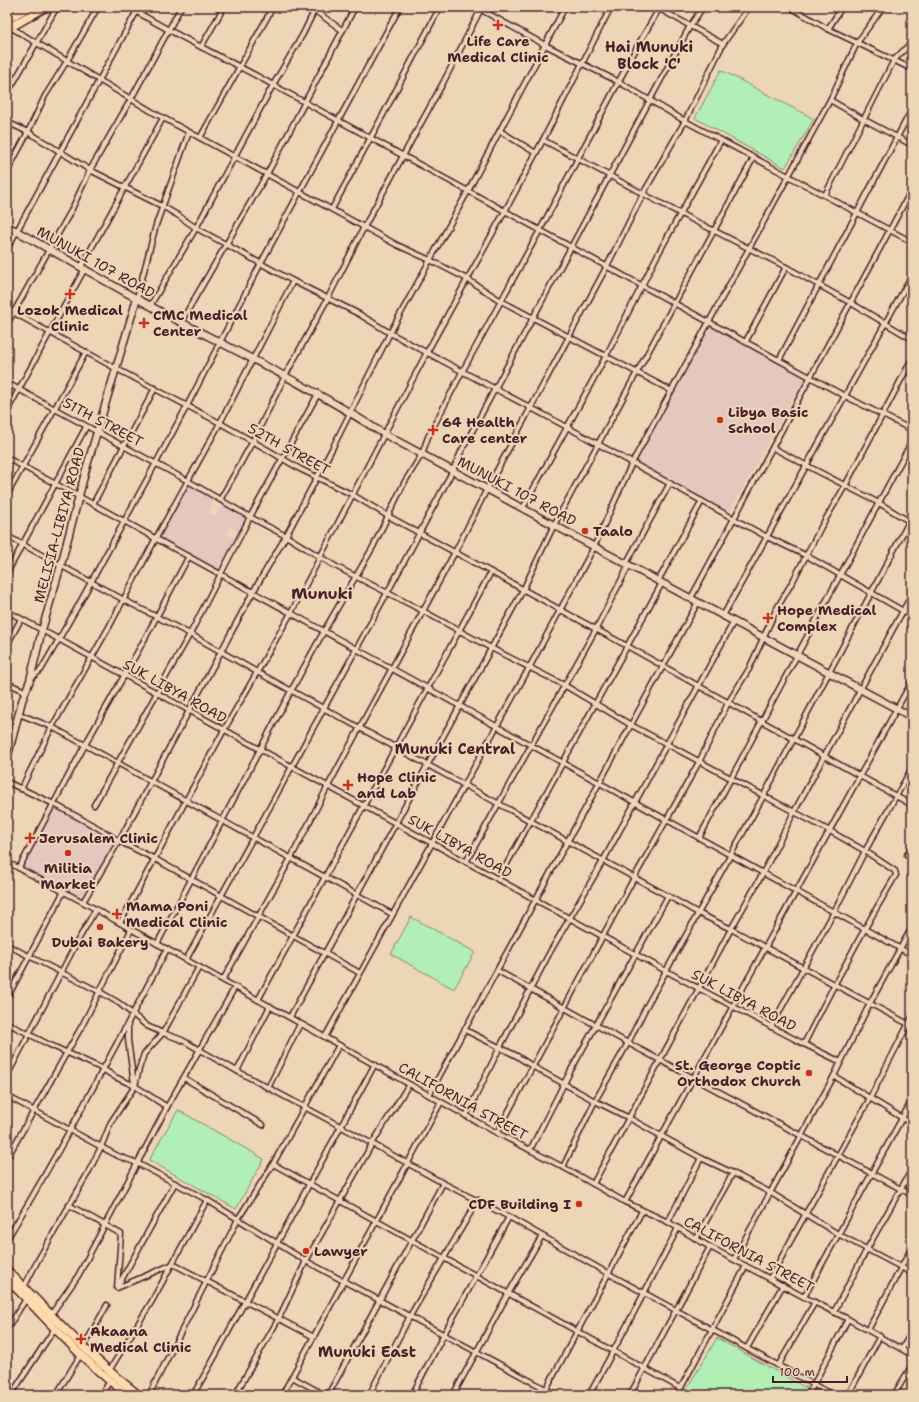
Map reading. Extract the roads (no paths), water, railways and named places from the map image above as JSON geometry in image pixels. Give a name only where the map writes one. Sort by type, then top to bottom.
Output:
[{"type":"highway","points":[[8,25],[28,7]]},
{"type":"highway","points":[[8,25],[45,7]]},
{"type":"main road","points":[[7,1270],[24,1287],[56,1325],[110,1381],[128,1395]]},
{"type":"main road","points":[[7,1279],[26,1298],[49,1317]]},
{"type":"main road","points":[[82,1351],[138,1395]]},
{"type":"street","points":[[7,94],[57,7]]},
{"type":"street","points":[[7,172],[45,96],[98,7]]},
{"type":"street","points":[[129,7],[138,9],[168,29],[201,47],[240,66],[305,103],[845,396],[912,430]]},
{"type":"street","points":[[7,324],[50,250],[90,170],[181,7]]},
{"type":"street","points":[[201,47],[224,7]]},
{"type":"street","points":[[200,138],[273,7]]},
{"type":"street","points":[[290,7],[315,8],[342,30]]},
{"type":"street","points":[[181,322],[267,174],[355,7]]},
{"type":"street","points":[[30,680],[41,670],[91,582],[187,406],[337,120],[400,7]]},
{"type":"street","points":[[332,209],[440,7]]},
{"type":"street","points":[[476,7],[482,8],[545,45],[582,62],[685,121],[912,242]]},
{"type":"street","points":[[83,902],[119,841],[253,592],[286,536],[390,333],[468,191],[565,7]]},
{"type":"street","points":[[120,923],[224,730],[291,613],[427,352],[543,140],[611,7]]},
{"type":"street","points":[[186,960],[222,897],[453,470],[461,452],[572,247],[609,175],[690,26],[703,7]]},
{"type":"street","points":[[223,980],[291,858],[359,728],[393,669],[487,489],[607,266],[643,194],[685,121],[723,44],[749,7]]},
{"type":"street","points":[[828,28],[842,7]]},
{"type":"street","points":[[325,1037],[529,668],[594,547],[632,463],[830,100],[857,43],[883,7]]},
{"type":"street","points":[[150,306],[196,228],[273,85],[296,46],[315,8]]},
{"type":"street","points":[[220,500],[253,441],[285,376],[482,8]]},
{"type":"street","points":[[157,944],[190,879],[291,691],[373,547],[404,483],[422,454],[428,438],[462,372],[659,8],[723,44]]},
{"type":"street","points":[[794,8],[857,43],[912,69]]},
{"type":"street","points":[[7,249],[138,9]]},
{"type":"street","points":[[8,25],[35,44],[67,60],[163,118],[397,245],[467,279],[501,301],[569,338],[638,372],[672,391]]},
{"type":"street","points":[[825,195],[894,60],[912,42]]},
{"type":"street","points":[[830,100],[912,145]]},
{"type":"street","points":[[779,360],[912,109]]},
{"type":"street","points":[[7,411],[50,333],[82,269],[163,118]]},
{"type":"street","points":[[7,122],[28,132],[90,170],[162,206],[196,228],[227,245],[293,281],[359,314],[390,333],[530,409],[567,427],[733,519],[807,556],[912,616]]},
{"type":"street","points":[[500,131],[536,153]]},
{"type":"street","points":[[137,298],[162,206],[189,132]]},
{"type":"street","points":[[543,140],[681,214],[786,267],[912,339]]},
{"type":"street","points":[[523,508],[721,140]]},
{"type":"street","points":[[290,1017],[523,590],[554,525],[754,157]]},
{"type":"street","points":[[691,598],[912,189]]},
{"type":"street","name":"MUNUKI 107 ROAD","points":[[7,226],[150,306],[253,358],[350,412],[384,434],[912,717]]},
{"type":"street","points":[[746,341],[786,267]]},
{"type":"street","points":[[723,616],[912,275]]},
{"type":"street","points":[[21,789],[52,728],[124,600],[156,538],[220,423],[293,281]]},
{"type":"street","name":"MELISIA-LIBIYA ROAD","points":[[7,759],[115,368],[137,298]]},
{"type":"street","name":"52TH STREET","points":[[7,309],[253,441],[284,458],[300,469],[353,495],[388,516],[627,646],[793,740],[912,805]]},
{"type":"street","points":[[7,495],[86,352]]},
{"type":"street","points":[[496,1133],[634,878],[699,762],[728,703],[748,669],[776,610],[807,556],[821,527],[912,359]]},
{"type":"street","name":"51TH STREET","points":[[7,383],[188,481],[286,536],[335,566],[564,686],[631,725],[865,851],[895,871],[896,875],[864,929]]},
{"type":"street","points":[[93,504],[155,388]]},
{"type":"street","points":[[94,805],[190,634],[222,575],[250,517],[284,458],[318,394]]},
{"type":"street","points":[[7,573],[86,427]]},
{"type":"street","points":[[699,838],[912,441]]},
{"type":"street","points":[[773,448],[879,503],[910,522]]},
{"type":"street","points":[[7,458],[189,556],[912,955]]},
{"type":"street","points":[[466,862],[596,629],[670,483]]},
{"type":"street","points":[[498,880],[562,762],[596,704],[702,501]]},
{"type":"street","points":[[563,1167],[595,1101],[764,796],[912,516]]},
{"type":"street","points":[[7,536],[190,634],[291,691],[698,913],[731,929],[910,1025]]},
{"type":"street","points":[[19,868],[189,556]]},
{"type":"street","points":[[258,1000],[491,572]]},
{"type":"street","points":[[593,1184],[731,929],[763,873],[794,812],[912,594]]},
{"type":"street","points":[[430,1095],[698,602]]},
{"type":"street","name":"SUK LIBYA ROAD","points":[[7,611],[732,1007],[841,1062]]},
{"type":"street","points":[[7,645],[21,618]]},
{"type":"street","points":[[466,1116],[550,952],[603,861],[734,621]]},
{"type":"street","points":[[625,1202],[912,681]]},
{"type":"street","points":[[7,683],[25,691]]},
{"type":"street","points":[[20,714],[85,745],[392,914]]},
{"type":"street","points":[[771,1027],[834,912],[865,851],[897,797],[912,768]]},
{"type":"street","points":[[7,782],[54,804],[360,972]]},
{"type":"street","points":[[907,855],[912,846]]},
{"type":"street","name":"CALIFORNIA STREET","points":[[7,862],[64,891],[496,1133],[563,1167],[625,1202],[668,1222],[710,1247],[880,1336],[912,1355]]},
{"type":"street","points":[[7,998],[64,891]]},
{"type":"street","points":[[530,1150],[596,1025],[668,896]]},
{"type":"street","points":[[7,1076],[28,1034],[96,909]]},
{"type":"street","points":[[734,1259],[771,1194],[834,1076],[870,1003],[912,927]]},
{"type":"street","points":[[804,1044],[833,985],[864,929]]},
{"type":"street","points":[[7,1158],[100,992],[132,930]]},
{"type":"street","points":[[7,945],[100,992],[119,1003],[147,1026],[182,1040],[268,1088],[509,1217],[608,1274],[676,1309],[833,1395]]},
{"type":"street","points":[[7,1239],[40,1183],[128,1024],[167,949]]},
{"type":"street","points":[[24,1287],[101,1147],[108,1128],[135,1086],[144,1054],[163,1033],[199,967]]},
{"type":"street","points":[[498,971],[628,1043],[912,1195]]},
{"type":"street","points":[[49,1317],[78,1276],[167,1107],[235,987]]},
{"type":"street","points":[[237,1071],[270,1006]]},
{"type":"street","points":[[770,1278],[910,1025],[912,1017]]},
{"type":"street","points":[[7,1023],[103,1069],[115,1077],[135,1086],[167,1107]]},
{"type":"street","points":[[128,1024],[128,1040],[135,1086]]},
{"type":"street","points":[[268,1088],[300,1024]]},
{"type":"street","points":[[465,1030],[517,1056],[564,1084],[701,1158],[733,1173],[838,1234],[912,1273]]},
{"type":"street","points":[[149,1395],[238,1219],[273,1164],[306,1107],[339,1045]]},
{"type":"street","points":[[193,1395],[375,1064]]},
{"type":"street","points":[[834,1076],[912,1124]]},
{"type":"street","points":[[184,1078],[263,1125]]},
{"type":"street","points":[[235,1395],[279,1318],[306,1261],[372,1144],[409,1084]]},
{"type":"street","points":[[7,1096],[118,1156],[137,1164],[207,1200],[306,1261],[557,1395]]},
{"type":"street","points":[[804,1297],[912,1100]]},
{"type":"street","points":[[282,1395],[441,1102]]},
{"type":"street","points":[[668,1222],[701,1158]]},
{"type":"street","points":[[273,1164],[680,1388]]},
{"type":"street","points":[[834,1312],[867,1249],[912,1170]]},
{"type":"street","points":[[696,1239],[733,1173]]},
{"type":"street","points":[[117,1288],[175,1183]]},
{"type":"street","points":[[328,1395],[379,1299],[444,1183]]},
{"type":"street","points":[[109,1371],[152,1301],[207,1200]]},
{"type":"street","points":[[369,1395],[410,1316],[478,1200]]},
{"type":"street","points":[[69,1205],[121,1234],[117,1288]]},
{"type":"street","points":[[543,1395],[642,1210]]},
{"type":"street","points":[[412,1395],[509,1217]]},
{"type":"street","points":[[589,1395],[630,1322],[643,1292],[678,1228]]},
{"type":"street","points":[[453,1395],[476,1351],[542,1236]]},
{"type":"street","points":[[630,1395],[710,1247]]},
{"type":"street","points":[[868,1330],[912,1247]]},
{"type":"street","points":[[117,1288],[173,1264],[314,1337]]},
{"type":"street","points":[[676,1395],[746,1266]]},
{"type":"street","points":[[747,1348],[783,1285]]},
{"type":"street","points":[[7,1330],[26,1298]]},
{"type":"street","points":[[778,1366],[815,1302]]},
{"type":"street","points":[[56,1395],[107,1305]]},
{"type":"street","points":[[808,1395],[848,1319]]},
{"type":"street","points":[[11,1395],[56,1325]]},
{"type":"street","points":[[902,1349],[912,1331]]},
{"type":"street","points":[[848,1395],[880,1336]]},
{"type":"street","points":[[894,1395],[912,1365]]},
{"type":"street","points":[[292,1377],[325,1395]]},
{"type":"street","points":[[101,1395],[110,1381]]},
{"type":"place","name":"Life Care Medical Clinic","points":[[498,25]]},
{"type":"place","name":"Lozok Medical Clinic","points":[[70,294]]},
{"type":"place","name":"CMC Medical Center","points":[[144,323]]},
{"type":"place","name":"Libya Basic School","points":[[720,420]]},
{"type":"place","name":"64 Health Care center","points":[[433,430]]},
{"type":"place","name":"Taalo","points":[[585,531]]},
{"type":"place","name":"Hope Medical Complex","points":[[768,618]]},
{"type":"place","name":"Hope Clinic and Lab","points":[[348,785]]},
{"type":"place","name":"Jerusalem Clinic","points":[[30,838]]},
{"type":"place","name":"Militia Market","points":[[68,853]]},
{"type":"place","name":"Mama Poni Medical Clinic","points":[[117,914]]},
{"type":"place","name":"Dubai Bakery","points":[[100,927]]},
{"type":"place","name":"St. George Coptic Orthodox Church","points":[[809,1073]]},
{"type":"place","name":"CDF Building I","points":[[579,1204]]},
{"type":"place","name":"Lawyer","points":[[306,1251]]},
{"type":"place","name":"Akaana Medical Clinic","points":[[81,1339]]},
{"type":"district","name":"Hai Munuki Block 'C'","points":[[649,56]]},
{"type":"district","name":"Munuki","points":[[322,593]]},
{"type":"district","name":"Munuki Central","points":[[455,749]]},
{"type":"district","name":"Munuki East","points":[[367,1352]]}]
